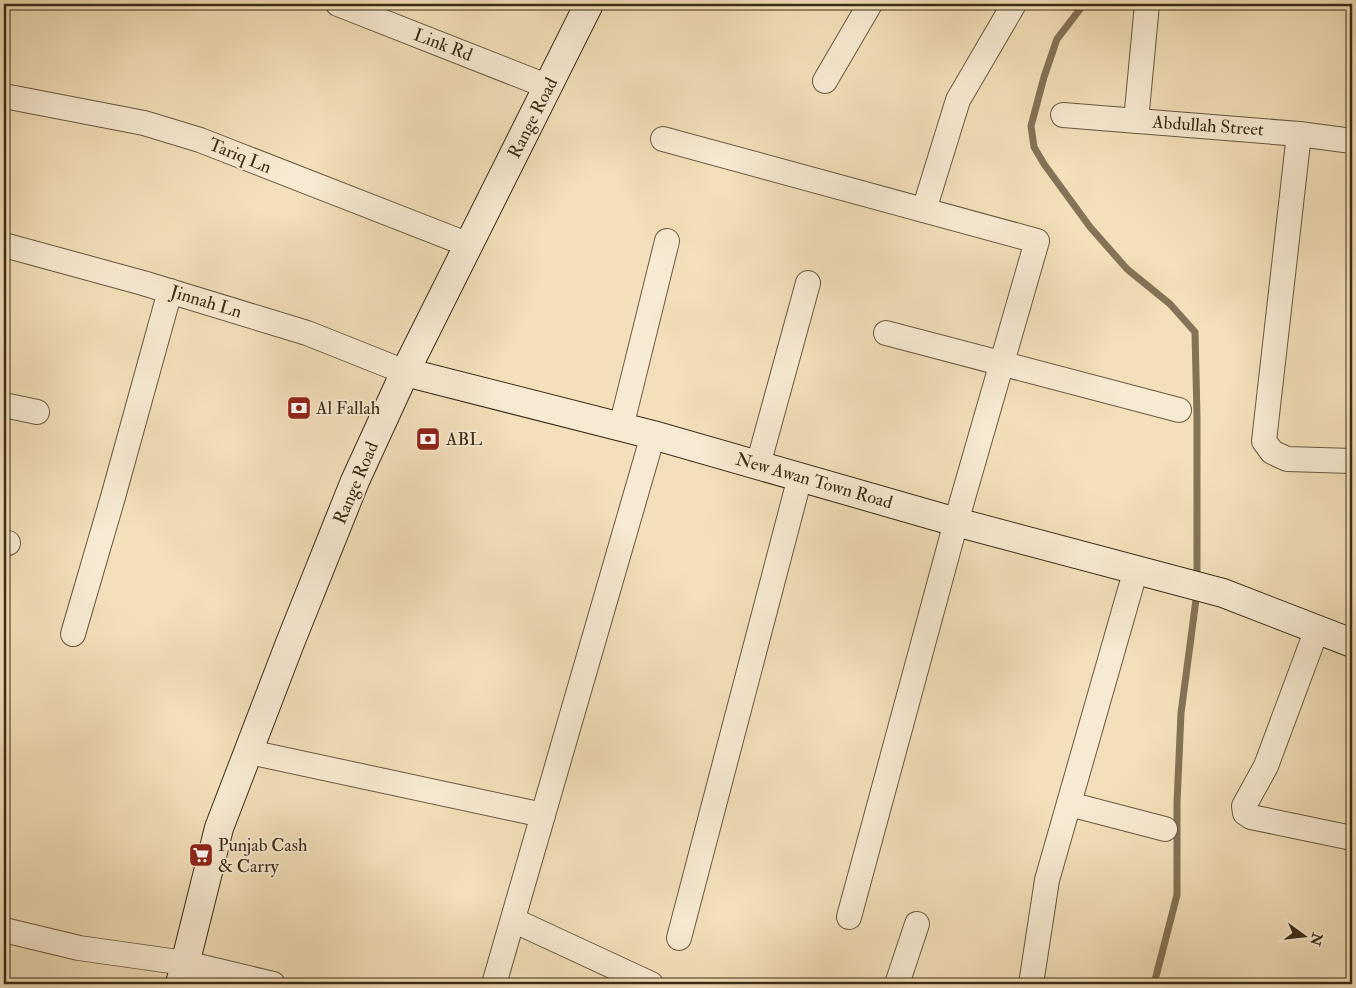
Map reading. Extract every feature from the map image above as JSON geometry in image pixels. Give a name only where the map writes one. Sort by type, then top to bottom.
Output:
[{"type":"main road","name":"Range Road","points":[[182,974],[220,828],[290,643],[355,481],[405,372],[589,4]]},
{"type":"main road","name":"New Awan Town Road","points":[[405,372],[653,435],[956,522],[1222,593],[1352,643]]},
{"type":"street","name":"Link Rd","points":[[338,4],[549,87]]},
{"type":"street","points":[[826,81],[870,4]]},
{"type":"street","points":[[924,210],[958,100],[1014,4]]},
{"type":"street","points":[[1136,121],[1147,4]]},
{"type":"street","name":"Tariq Ln","points":[[4,96],[144,122],[200,140],[469,245]]},
{"type":"street","name":"Abdullah Street","points":[[1063,115],[1299,134],[1352,141]]},
{"type":"street","points":[[1299,134],[1264,441],[1272,452],[1287,459],[1352,461]]},
{"type":"street","points":[[663,139],[1037,241],[956,522],[849,917]]},
{"type":"street","points":[[621,427],[667,241]]},
{"type":"street","name":"Jinnah Ln","points":[[4,245],[170,291],[307,333],[405,372]]},
{"type":"street","points":[[758,465],[808,283]]},
{"type":"street","points":[[72,634],[113,497],[170,291]]},
{"type":"street","points":[[886,333],[1179,410]]},
{"type":"street","points":[[4,405],[37,412]]},
{"type":"street","points":[[494,984],[653,435]]},
{"type":"street","points":[[679,938],[800,477]]},
{"type":"street","points":[[1031,984],[1047,880],[1136,569]]},
{"type":"street","points":[[1317,629],[1266,766],[1244,806],[1246,813],[1251,817],[1352,838]]},
{"type":"street","points":[[249,752],[543,815]]},
{"type":"street","points":[[1069,804],[1165,829]]},
{"type":"street","points":[[513,920],[651,984]]},
{"type":"street","points":[[897,984],[917,924]]},
{"type":"street","points":[[4,930],[182,974],[273,984]]},
{"type":"waterway","points":[[1084,4],[1057,39],[1044,77],[1031,126],[1034,147],[1044,164],[1090,227],[1127,269],[1170,304],[1195,332],[1197,581]]},
{"type":"waterway","points":[[1154,984],[1177,895],[1177,803],[1181,713],[1197,592]]},
{"type":"place","name":"Al Fallah","points":[[299,408]]},
{"type":"place","name":"ABL","points":[[428,439]]},
{"type":"place","name":"Punjab Cash & Carry","points":[[201,855]]}]
